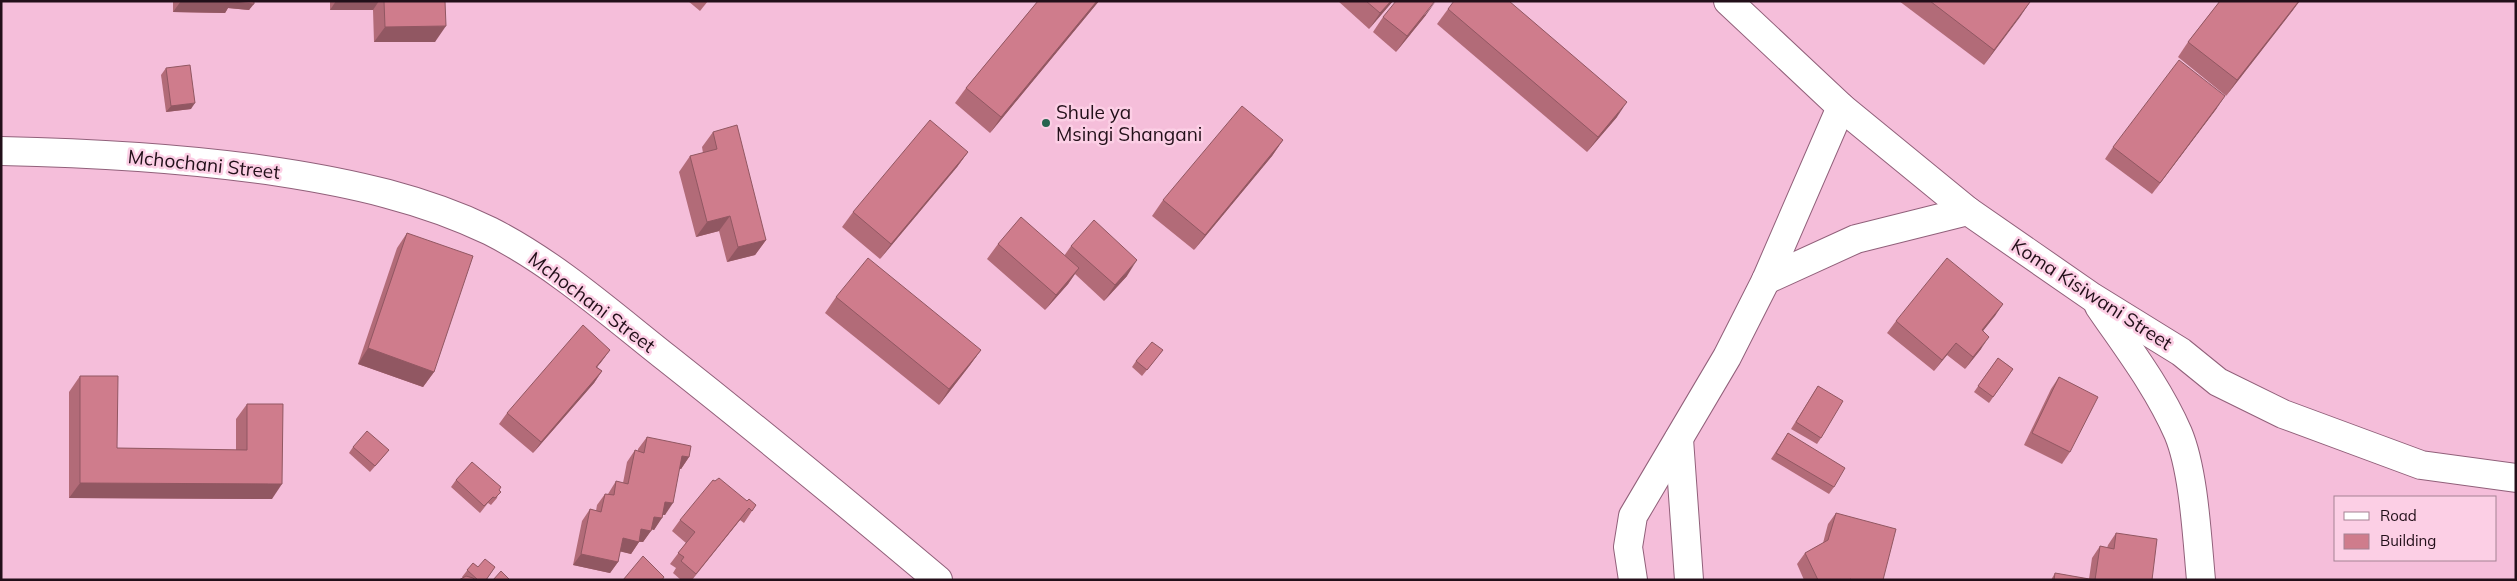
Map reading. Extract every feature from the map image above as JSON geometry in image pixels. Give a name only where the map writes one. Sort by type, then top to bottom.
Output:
[{"type":"street","name":"Koma Kisiwani Street","points":[[1728,1],[1841,107],[1968,211],[2092,297],[2181,352],[2218,382],[2283,414],[2421,465],[2516,478]]},
{"type":"street","points":[[1633,580],[1628,547],[1633,516],[1727,357],[1766,280],[1841,107]]},
{"type":"street","name":"Mchochani Street","points":[[1,151],[87,153],[212,162],[336,181],[418,203],[489,231],[548,265],[614,316],[938,580]]},
{"type":"street","points":[[1766,280],[1856,239],[1968,211]]},
{"type":"street","points":[[2092,297],[2158,393],[2179,434],[2190,483],[2201,580]]},
{"type":"street","points":[[1679,439],[1689,580]]},
{"type":"building","points":[[254,1],[254,4],[232,2]]},
{"type":"building","points":[[384,1],[445,1],[446,26],[385,27]]},
{"type":"building","points":[[1038,1],[1097,1],[1001,117],[966,88]]},
{"type":"building","points":[[1366,1],[1391,1],[1380,13]]},
{"type":"building","points":[[1396,1],[1435,1],[1407,36],[1383,17]]},
{"type":"building","points":[[1454,1],[1509,1],[1627,102],[1598,137],[1448,9]]},
{"type":"building","points":[[1930,1],[2029,1],[2030,2],[1994,50]]},
{"type":"building","points":[[2220,1],[2299,1],[2237,80],[2188,42]]},
{"type":"building","points":[[2179,60],[2225,96],[2160,183],[2113,147]]},
{"type":"building","points":[[190,65],[195,103],[171,106],[166,68]]},
{"type":"building","points":[[1242,106],[1283,140],[1205,235],[1163,200]]},
{"type":"building","points":[[930,120],[968,152],[891,244],[853,212]]},
{"type":"building","points":[[737,125],[766,240],[738,247],[730,216],[707,222],[690,156],[717,149],[713,132]]},
{"type":"building","points":[[1021,217],[1079,268],[1056,295],[998,244]]},
{"type":"building","points":[[1094,220],[1137,260],[1115,285],[1071,246]]},
{"type":"building","points":[[407,233],[473,256],[434,372],[368,348]]},
{"type":"building","points":[[868,258],[981,350],[949,389],[836,297]]},
{"type":"building","points":[[1947,258],[2003,304],[1982,330],[1989,337],[1973,357],[1956,343],[1942,360],[1896,321]]},
{"type":"building","points":[[583,325],[610,350],[596,367],[602,371],[541,442],[507,413]]},
{"type":"building","points":[[1152,342],[1163,350],[1147,370],[1136,361]]},
{"type":"building","points":[[1998,358],[2013,369],[1993,397],[1978,386]]},
{"type":"building","points":[[80,376],[118,376],[117,448],[247,450],[247,404],[283,404],[282,484],[80,483]]},
{"type":"building","points":[[2059,377],[2098,397],[2070,452],[2032,433]]},
{"type":"building","points":[[1818,386],[1843,401],[1821,438],[1796,422]]},
{"type":"building","points":[[367,431],[389,450],[375,466],[353,447]]},
{"type":"building","points":[[1788,433],[1845,468],[1834,487],[1776,453]]},
{"type":"building","points":[[647,437],[691,446],[689,457],[682,456],[673,503],[665,502],[662,518],[654,517],[651,531],[641,529],[639,542],[623,538],[618,562],[581,554],[590,509],[601,512],[605,494],[614,495],[616,481],[628,484],[635,450],[644,453]]},
{"type":"building","points":[[472,462],[501,487],[499,490],[501,492],[484,506],[456,480]]},
{"type":"building","points":[[719,478],[747,501],[749,499],[756,505],[752,511],[749,508],[696,574],[681,561],[684,557],[678,553],[695,532],[680,520],[713,480],[715,481]]},
{"type":"building","points":[[1836,513],[1896,529],[1883,580],[1818,580],[1805,553],[1828,540]]},
{"type":"building","points":[[2116,533],[2157,539],[2152,580],[2095,580],[2100,546],[2114,549]]},
{"type":"building","points":[[643,556],[664,577],[662,580],[623,580]]},
{"type":"building","points":[[485,559],[495,567],[486,580],[478,580],[467,570],[473,563],[478,567]]},
{"type":"building","points":[[501,571],[510,580],[493,580]]},
{"type":"building","points":[[2055,573],[2095,580],[2054,580]]},
{"type":"building","points":[[466,576],[473,578],[475,580],[459,580]]},
{"type":"place","name":"Shule ya Msingi Shangani","points":[[1046,123]]}]
